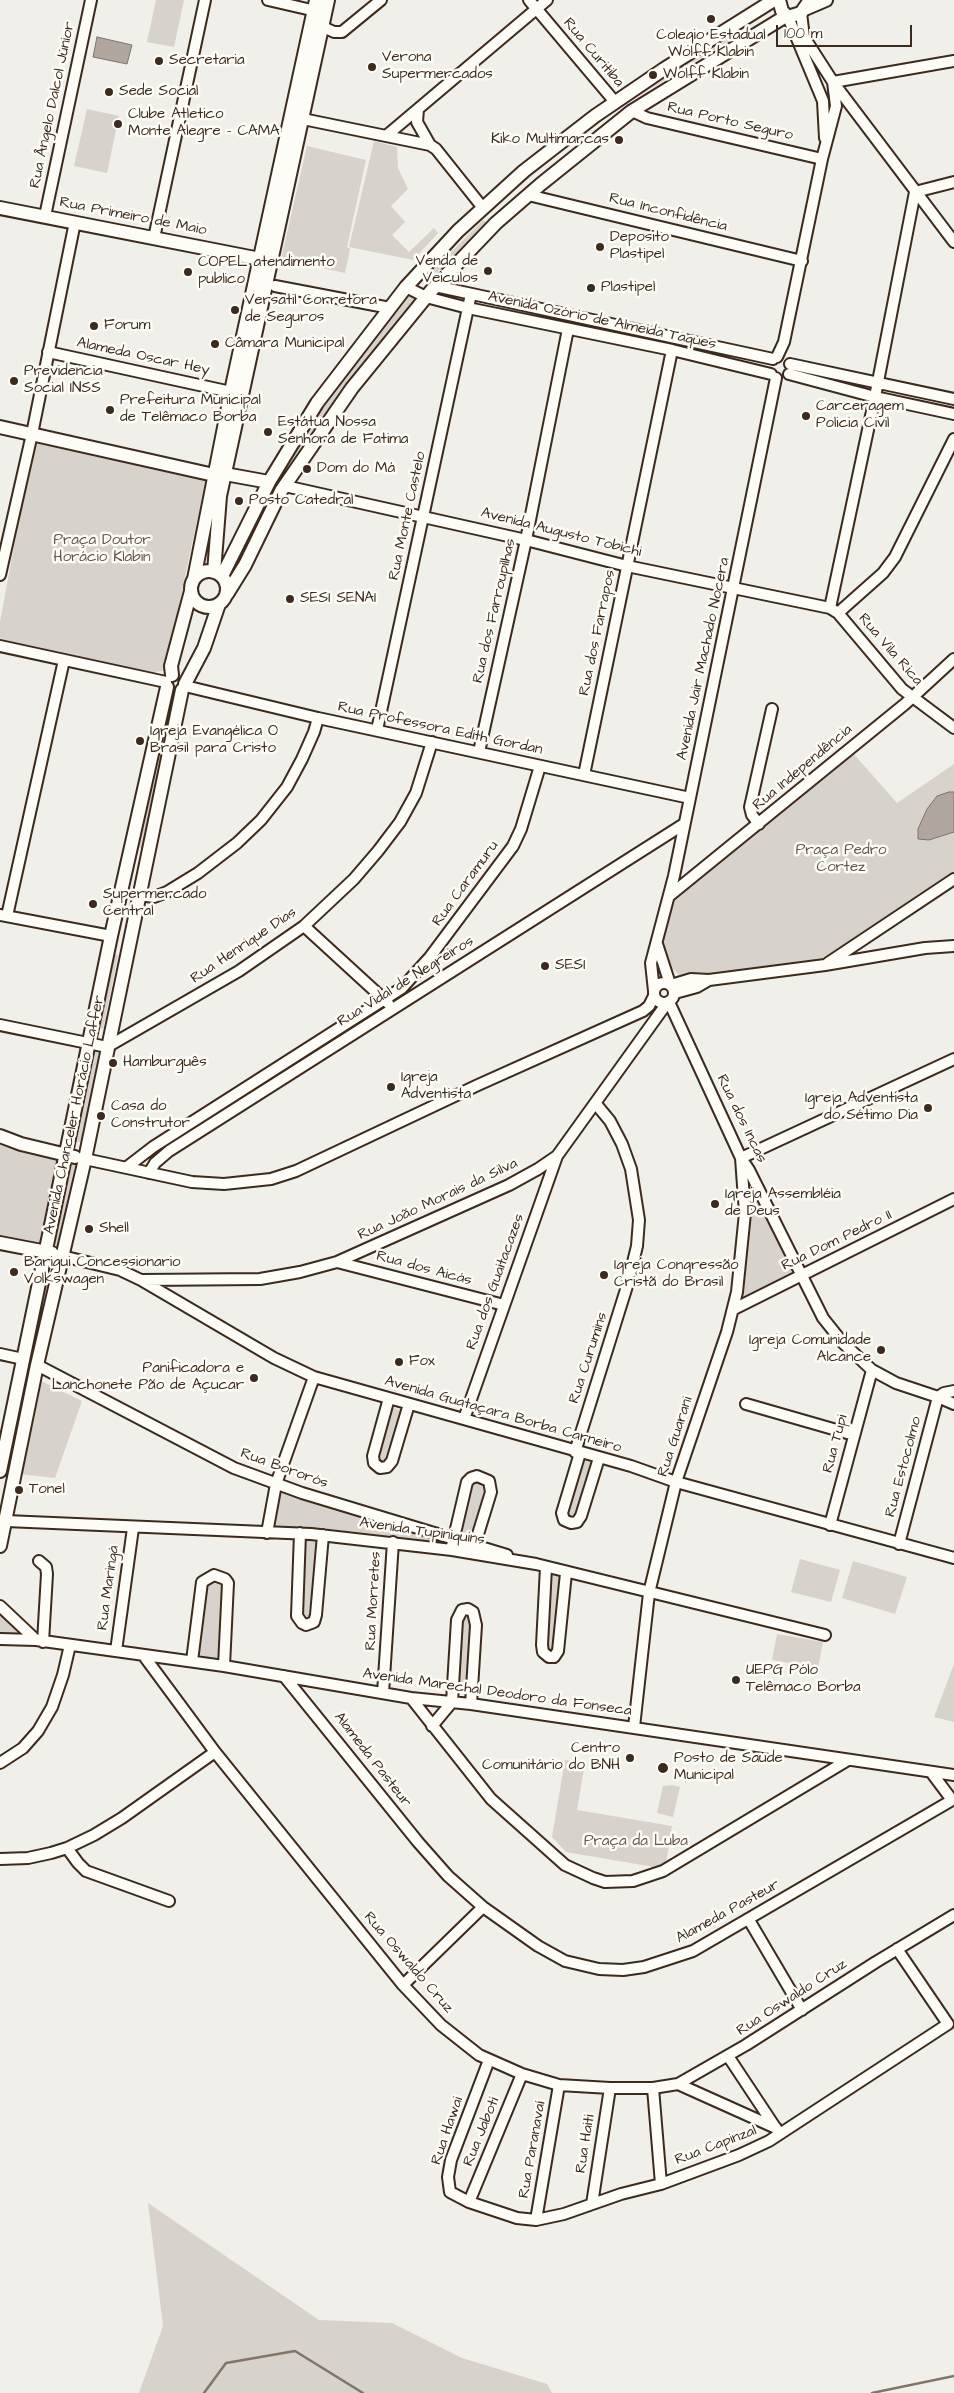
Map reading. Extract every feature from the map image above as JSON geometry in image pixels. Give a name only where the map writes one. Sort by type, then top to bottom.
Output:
[{"type":"main road","name":"Avenida Chanceler Horácio Laffer","points":[[0,1471],[44,1251],[67,1155],[111,936],[171,666],[221,477],[319,8],[328,0]]},
{"type":"main road","points":[[218,574],[317,403],[406,288],[458,231],[524,171],[615,102],[774,0]]},
{"type":"main road","points":[[779,0],[787,17]]},
{"type":"main road","points":[[227,594],[228,587],[218,574],[203,572],[193,585],[195,600],[202,606],[209,607],[219,604],[227,594],[245,565],[285,486],[352,388],[435,286],[496,223],[632,111],[787,17],[805,7],[826,0]]},
{"type":"main road","name":"Avenida Chanceler Horácio Laffer","points":[[218,574],[221,477],[231,392],[303,119],[323,27],[319,8]]},
{"type":"main road","name":"Rua Primeiro de Maio","points":[[0,208],[265,261]]},
{"type":"main road","points":[[0,427],[221,477],[268,485]]},
{"type":"main road","name":"Avenida Chanceler Horácio Laffer","points":[[0,1546],[37,1365],[85,1159],[184,687],[204,648],[219,604]]},
{"type":"main road","points":[[168,681],[173,692],[184,687]]},
{"type":"main road","points":[[0,1136],[21,1144],[85,1159]]},
{"type":"main road","points":[[0,1243],[62,1256]]},
{"type":"street","name":"Rua Ângelo Dalcol Júnior","points":[[45,216],[91,0]]},
{"type":"street","points":[[154,238],[205,0]]},
{"type":"street","points":[[268,0],[319,8]]},
{"type":"street","points":[[323,27],[334,32],[342,32],[381,0]]},
{"type":"street","name":"Rua Curitiba","points":[[529,0],[615,102]]},
{"type":"street","points":[[386,136],[547,0]]},
{"type":"street","points":[[805,7],[804,37],[833,82],[954,242]]},
{"type":"street","points":[[787,17],[819,91],[825,111],[825,147]]},
{"type":"street","points":[[833,82],[954,61]]},
{"type":"street","points":[[774,376],[784,378],[784,342],[822,159],[836,106],[833,82]]},
{"type":"street","points":[[418,108],[417,122],[430,145],[483,208]]},
{"type":"street","name":"Rua Porto Seguro","points":[[632,111],[648,118],[822,159]]},
{"type":"street","points":[[303,119],[430,145]]},
{"type":"street","points":[[915,192],[954,182]]},
{"type":"street","points":[[834,611],[915,192]]},
{"type":"street","name":"Rua Inconfidência","points":[[528,195],[802,261]]},
{"type":"street","points":[[0,575],[32,434],[75,222]]},
{"type":"street","points":[[275,286],[390,308]]},
{"type":"street","name":"Avenida Ozório de Almeida Taques","points":[[435,286],[954,399]]},
{"type":"street","name":"Avenida Ozório de Almeida Taques","points":[[406,288],[426,297],[468,308],[672,350],[774,376]]},
{"type":"street","name":"Rua Monte Castelo","points":[[377,730],[471,294]]},
{"type":"street","name":"Rua dos Farroupilhas","points":[[479,752],[526,540],[568,329]]},
{"type":"street","name":"Rua dos Farrapos","points":[[584,775],[672,350]]},
{"type":"street","name":"Alameda Oscar Hey","points":[[48,352],[231,392]]},
{"type":"street","name":"Avenida Ozório de Almeida Taques","points":[[783,363],[875,397],[954,414]]},
{"type":"street","name":"Avenida Jair Machado Nocera","points":[[654,993],[650,970],[669,896],[734,589],[774,376],[769,366],[783,363]]},
{"type":"street","points":[[834,611],[883,573],[895,557],[954,439]]},
{"type":"street","name":"Avenida Augusto Tobichi","points":[[285,486],[526,540],[627,566],[834,611]]},
{"type":"street","name":"Rua Vila Rica","points":[[834,611],[911,698],[928,707],[954,728]]},
{"type":"street","points":[[0,646],[168,681]]},
{"type":"street","name":"Rua Independência","points":[[669,896],[911,698],[954,659]]},
{"type":"street","points":[[64,660],[4,916],[111,936]]},
{"type":"street","name":"Rua Professora Edith Gordan","points":[[184,687],[318,718],[690,798]]},
{"type":"street","points":[[759,824],[752,815],[750,808],[772,709]]},
{"type":"street","points":[[139,895],[154,897],[167,892],[198,873],[237,843],[260,820],[287,787],[302,759],[318,718]]},
{"type":"street","name":"Rua Henrique Dias","points":[[107,1047],[239,972],[304,926],[354,879],[400,822],[416,793],[432,742]]},
{"type":"street","name":"Rua Caramuru","points":[[384,1001],[402,988],[430,957],[509,852],[521,829],[540,766]]},
{"type":"street","name":"Rua Vidal de Negreiros","points":[[149,1173],[155,1163],[170,1151],[684,824]]},
{"type":"street","points":[[825,965],[954,879]]},
{"type":"street","points":[[304,926],[384,1001],[394,1008]]},
{"type":"street","points":[[657,944],[672,987]]},
{"type":"street","points":[[85,1159],[192,1182],[224,1184],[271,1179],[296,1172],[478,1085],[643,1011],[649,1006],[658,984],[672,987],[697,987],[709,980],[825,965],[926,948],[954,946]]},
{"type":"street","name":"Rua João Morais da Silva","points":[[141,1280],[260,1280],[337,1262],[509,1185],[538,1170],[557,1156],[596,1104],[668,1003],[672,987]]},
{"type":"street","points":[[654,993],[659,1002],[668,1003]]},
{"type":"street","name":"Rua Vidal de Negreiros","points":[[127,1167],[153,1147],[384,1001]]},
{"type":"street","name":"Rua dos Incas","points":[[668,1003],[740,1158],[749,1170],[823,1318],[843,1343],[872,1370],[896,1383],[954,1404]]},
{"type":"street","points":[[0,1025],[107,1047]]},
{"type":"street","points":[[740,1158],[954,1058]]},
{"type":"street","name":"Rua Curumins","points":[[596,1104],[610,1121],[625,1152],[635,1186],[639,1220],[637,1246],[628,1283],[577,1453],[562,1513],[564,1520],[570,1523],[577,1522],[581,1516],[599,1458]]},
{"type":"street","name":"Rua dos Guaitacazes","points":[[464,1419],[557,1156]]},
{"type":"street","name":"Rua Guarani","points":[[634,1727],[649,1593],[676,1482],[734,1309],[746,1213],[740,1158]]},
{"type":"street","name":"Rua Dom Pedro II","points":[[734,1309],[954,1199]]},
{"type":"street","name":"Avenida Guataçara Borba Carneiro","points":[[62,1256],[120,1270],[141,1280],[267,1354],[314,1378],[464,1419],[676,1482],[954,1558]]},
{"type":"street","name":"Rua dos Aicás","points":[[337,1262],[504,1305]]},
{"type":"street","points":[[0,1354],[22,1359]]},
{"type":"street","name":"Rua Bororós","points":[[37,1365],[234,1468],[452,1544],[475,1544],[541,1566]]},
{"type":"street","name":"Rua Tupi","points":[[830,1525],[872,1370]]},
{"type":"street","points":[[267,1533],[276,1484],[314,1378]]},
{"type":"street","points":[[938,1397],[944,1393],[954,1391]]},
{"type":"street","name":"Rua Estocolmo","points":[[899,1544],[938,1397]]},
{"type":"street","points":[[389,1398],[373,1456],[374,1464],[380,1468],[387,1467],[392,1461],[409,1404]]},
{"type":"street","points":[[746,1404],[854,1435]]},
{"type":"street","points":[[452,1544],[467,1482],[476,1476],[489,1481],[491,1492],[475,1544]]},
{"type":"street","name":"Avenida Tupiniquins","points":[[6,1522],[300,1533],[393,1542],[452,1544],[825,1635]]},
{"type":"street","name":"Rua Maringá","points":[[116,1651],[133,1528]]},
{"type":"street","points":[[300,1533],[297,1616],[302,1623],[306,1624],[314,1622],[316,1615],[323,1535]]},
{"type":"street","name":"Rua Morretes","points":[[384,1693],[393,1542]]},
{"type":"street","points":[[38,1561],[46,1567],[47,1574],[39,1641]]},
{"type":"street","points":[[541,1566],[542,1645],[543,1652],[549,1657],[554,1657],[558,1651],[566,1573]]},
{"type":"street","points":[[192,1661],[202,1582],[214,1574],[225,1579],[228,1583],[224,1666]]},
{"type":"street","points":[[0,1606],[39,1641]]},
{"type":"street","points":[[432,1726],[452,1702],[457,1620],[462,1610],[468,1608],[473,1612],[476,1624],[471,1704]]},
{"type":"street","name":"Avenida Marechal Deodoro da Fonseca","points":[[0,1640],[39,1641],[192,1661],[412,1698],[471,1704],[634,1727],[954,1775]]},
{"type":"street","points":[[0,1763],[23,1748],[38,1731],[52,1707],[63,1675],[70,1645]]},
{"type":"street","name":"Rua Oswaldo Cruz","points":[[144,1656],[215,1752],[403,1985],[441,2025],[479,2055],[522,2074],[559,2085],[653,2088],[678,2084],[728,2056],[954,1915]]},
{"type":"street","name":"Alameda Pasteur","points":[[284,1676],[418,1842],[448,1876],[483,1907],[538,1946],[566,1961],[599,1969],[623,1970],[666,1961],[694,1951],[953,1800]]},
{"type":"street","points":[[306,1701],[312,1680]]},
{"type":"street","points":[[412,1698],[491,1799],[565,1864],[605,1882],[633,1881],[663,1871],[848,1760]]},
{"type":"street","points":[[0,1859],[28,1858],[67,1848],[122,1818],[215,1752]]},
{"type":"street","points":[[931,1772],[953,1800]]},
{"type":"street","points":[[67,1848],[78,1864],[86,1871],[169,1901]]},
{"type":"street","points":[[403,1985],[483,1907]]},
{"type":"street","points":[[749,1920],[802,2010]]},
{"type":"street","name":"Rua Capinzal","points":[[470,2202],[517,2218],[536,2220],[564,2214],[661,2184],[738,2155],[948,2024],[897,1949]]},
{"type":"street","points":[[728,2056],[778,2131]]},
{"type":"street","name":"Rua Hawai","points":[[470,2202],[450,2192],[448,2177],[451,2160],[489,2060]]},
{"type":"street","name":"Rua Jaboti","points":[[470,2202],[522,2074]]},
{"type":"street","points":[[678,2084],[778,2131]]},
{"type":"street","name":"Rua Paranavaí","points":[[536,2220],[559,2085]]},
{"type":"street","name":"Rua Haiti","points":[[592,2204],[610,2088]]},
{"type":"street","points":[[653,2088],[661,2184]]},
{"type":"green space","points":[[156,0],[184,0],[174,47],[147,42]]},
{"type":"green space","points":[[776,14],[778,16],[720,46],[642,94],[641,92],[718,45]]},
{"type":"green space","points":[[87,109],[119,116],[107,173],[74,166]]},
{"type":"green space","points":[[600,119],[602,121],[567,147],[498,204],[497,202],[550,156]]},
{"type":"green space","points":[[374,141],[397,147],[398,168],[408,189],[391,206],[405,222],[392,235],[409,252],[434,228],[438,233],[413,260],[349,247]]},
{"type":"green space","points":[[307,146],[366,160],[347,247],[350,249],[345,273],[281,259]]},
{"type":"green space","points":[[483,220],[490,224],[428,286],[426,285],[424,280],[429,274]]},
{"type":"green space","points":[[411,295],[416,300],[415,305],[291,472],[286,471],[285,464],[321,410],[378,333],[407,297]]},
{"type":"green space","name":"Praça Doutor Horácio Klabin","points":[[33,443],[206,478],[165,671],[152,672],[0,640],[0,622]]},
{"type":"green space","points":[[168,706],[172,707],[142,848],[139,847]]},
{"type":"green space","name":"Praça Pedro Cortez","points":[[853,753],[897,803],[954,764],[954,876],[825,960],[686,979],[680,976],[668,964],[662,944],[666,923],[673,902],[678,895]]},
{"type":"green space","points":[[114,954],[118,955],[103,1029],[100,1028]]},
{"type":"green space","points":[[376,1009],[381,1009],[379,1014],[166,1151],[161,1144]]},
{"type":"green space","points":[[96,1047],[100,1048],[81,1142],[77,1142]]},
{"type":"green space","points":[[0,1142],[64,1160],[41,1247],[0,1240]]},
{"type":"green space","points":[[72,1164],[75,1165],[57,1248],[52,1247]]},
{"type":"green space","points":[[750,1177],[798,1275],[739,1301],[749,1230]]},
{"type":"green space","points":[[50,1257],[54,1258],[33,1354],[30,1353]]},
{"type":"green space","points":[[24,1381],[27,1382],[0,1522],[0,1507]]},
{"type":"green space","points":[[41,1381],[82,1401],[55,1478],[20,1474]]},
{"type":"green space","points":[[388,1406],[406,1412],[390,1463],[375,1463]]},
{"type":"green space","points":[[579,1459],[596,1464],[576,1522],[565,1519]]},
{"type":"green space","points":[[478,1479],[489,1489],[470,1541],[454,1536],[470,1482]]},
{"type":"green space","points":[[276,1489],[449,1543],[322,1528],[315,1615],[310,1623],[300,1618],[301,1529],[269,1529]]},
{"type":"green space","points":[[800,1559],[840,1570],[831,1602],[791,1592]]},
{"type":"green space","points":[[853,1561],[907,1577],[895,1614],[842,1598]]},
{"type":"green space","points":[[550,1575],[562,1577],[556,1649],[551,1655],[545,1645]]},
{"type":"green space","points":[[224,1579],[222,1662],[193,1659],[204,1581]]},
{"type":"green space","points":[[0,1605],[30,1639],[0,1637]]},
{"type":"green space","points":[[460,1613],[472,1614],[469,1688],[454,1687]]},
{"type":"green space","points":[[777,1634],[823,1642],[818,1668],[772,1660]]},
{"type":"green space","points":[[954,1664],[954,1722],[934,1717]]},
{"type":"green space","name":"Praça da Luba","points":[[565,1760],[585,1763],[577,1810],[672,1826],[665,1869],[566,1852],[552,1837]]},
{"type":"green space","points":[[672,1785],[680,1787],[673,1817],[657,1813],[663,1786]]},
{"type":"green space","points":[[148,2203],[319,2320],[392,2323],[462,2358],[547,2384],[552,2393],[139,2393],[163,2326]]},
{"type":"shaded area","points":[[97,37],[132,45],[127,64],[93,57]]},
{"type":"shaded area","points":[[954,792],[954,832],[929,840],[918,839],[918,829],[927,809],[937,796]]},
{"type":"waterway","points":[[204,2393],[226,2363],[295,2351],[363,2393]]},
{"type":"waterway","points":[[872,2393],[954,2376]]},
{"type":"place","name":"Colegio Estadual Wolff Klabin","points":[[711,19]]},
{"type":"place","name":"Secretaria","points":[[159,61]]},
{"type":"place","name":"Verona Supermercados","points":[[372,67]]},
{"type":"place","name":"Wolff Klabin","points":[[653,75]]},
{"type":"place","name":"Sede Social","points":[[109,92]]},
{"type":"place","name":"Clube Atletico Monte Alegre - CAMA","points":[[118,124]]},
{"type":"place","name":"Kiko Multimarcas","points":[[619,140]]},
{"type":"place","name":"Deposito Plastipel","points":[[600,247]]},
{"type":"place","name":"Venda de Veiculos","points":[[488,271]]},
{"type":"place","name":"COPEL atendimento publico","points":[[188,272]]},
{"type":"place","name":"Plastipel","points":[[591,288]]},
{"type":"place","name":"Versatil Corretora de Seguros","points":[[235,310]]},
{"type":"place","name":"Forum","points":[[94,326]]},
{"type":"place","name":"Câmara Municipal","points":[[215,344]]},
{"type":"place","name":"Previdencia Social INSS","points":[[14,381]]},
{"type":"place","name":"Prefeitura Municipal de Telêmaco Borba","points":[[110,410]]},
{"type":"place","name":"Carceragem Policia Civil","points":[[806,416]]},
{"type":"place","name":"Estátua Nossa Senhora de Fatima","points":[[268,432]]},
{"type":"place","name":"Dom do Má","points":[[307,469]]},
{"type":"place","name":"Posto Catedral","points":[[239,501]]},
{"type":"place","name":"SESI SENAI","points":[[290,599]]},
{"type":"place","name":"Igreja Evangélica O Brasil para Cristo","points":[[140,741]]},
{"type":"place","name":"Supermercado Central","points":[[93,904]]},
{"type":"place","name":"SESI","points":[[545,966]]},
{"type":"place","name":"Hamburguês","points":[[113,1063]]},
{"type":"place","name":"Igreja Adventista","points":[[391,1087]]},
{"type":"place","name":"Igreja Adventista do Sétimo Dia","points":[[928,1108]]},
{"type":"place","name":"Casa do Construtor","points":[[101,1116]]},
{"type":"place","name":"Igreja Assembléia de Deus","points":[[715,1204]]},
{"type":"place","name":"Shell","points":[[89,1229]]},
{"type":"place","name":"Barigui Concessionario Volkswagen","points":[[14,1272]]},
{"type":"place","name":"Igreja Congressão Cristã do Brasil","points":[[604,1275]]},
{"type":"place","name":"Igreja Comunidade Alcance","points":[[881,1350]]},
{"type":"place","name":"Fox","points":[[399,1362]]},
{"type":"place","name":"Panificadora e Lanchonete Pão de Açucar","points":[[254,1378]]},
{"type":"place","name":"Tonel","points":[[19,1490]]},
{"type":"place","name":"UEPG Pólo Telêmaco Borba","points":[[736,1680]]},
{"type":"place","name":"Centro Comunitário do BNH","points":[[630,1758]]},
{"type":"place","name":"Posto de Saude Municipal","points":[[663,1768]]}]
